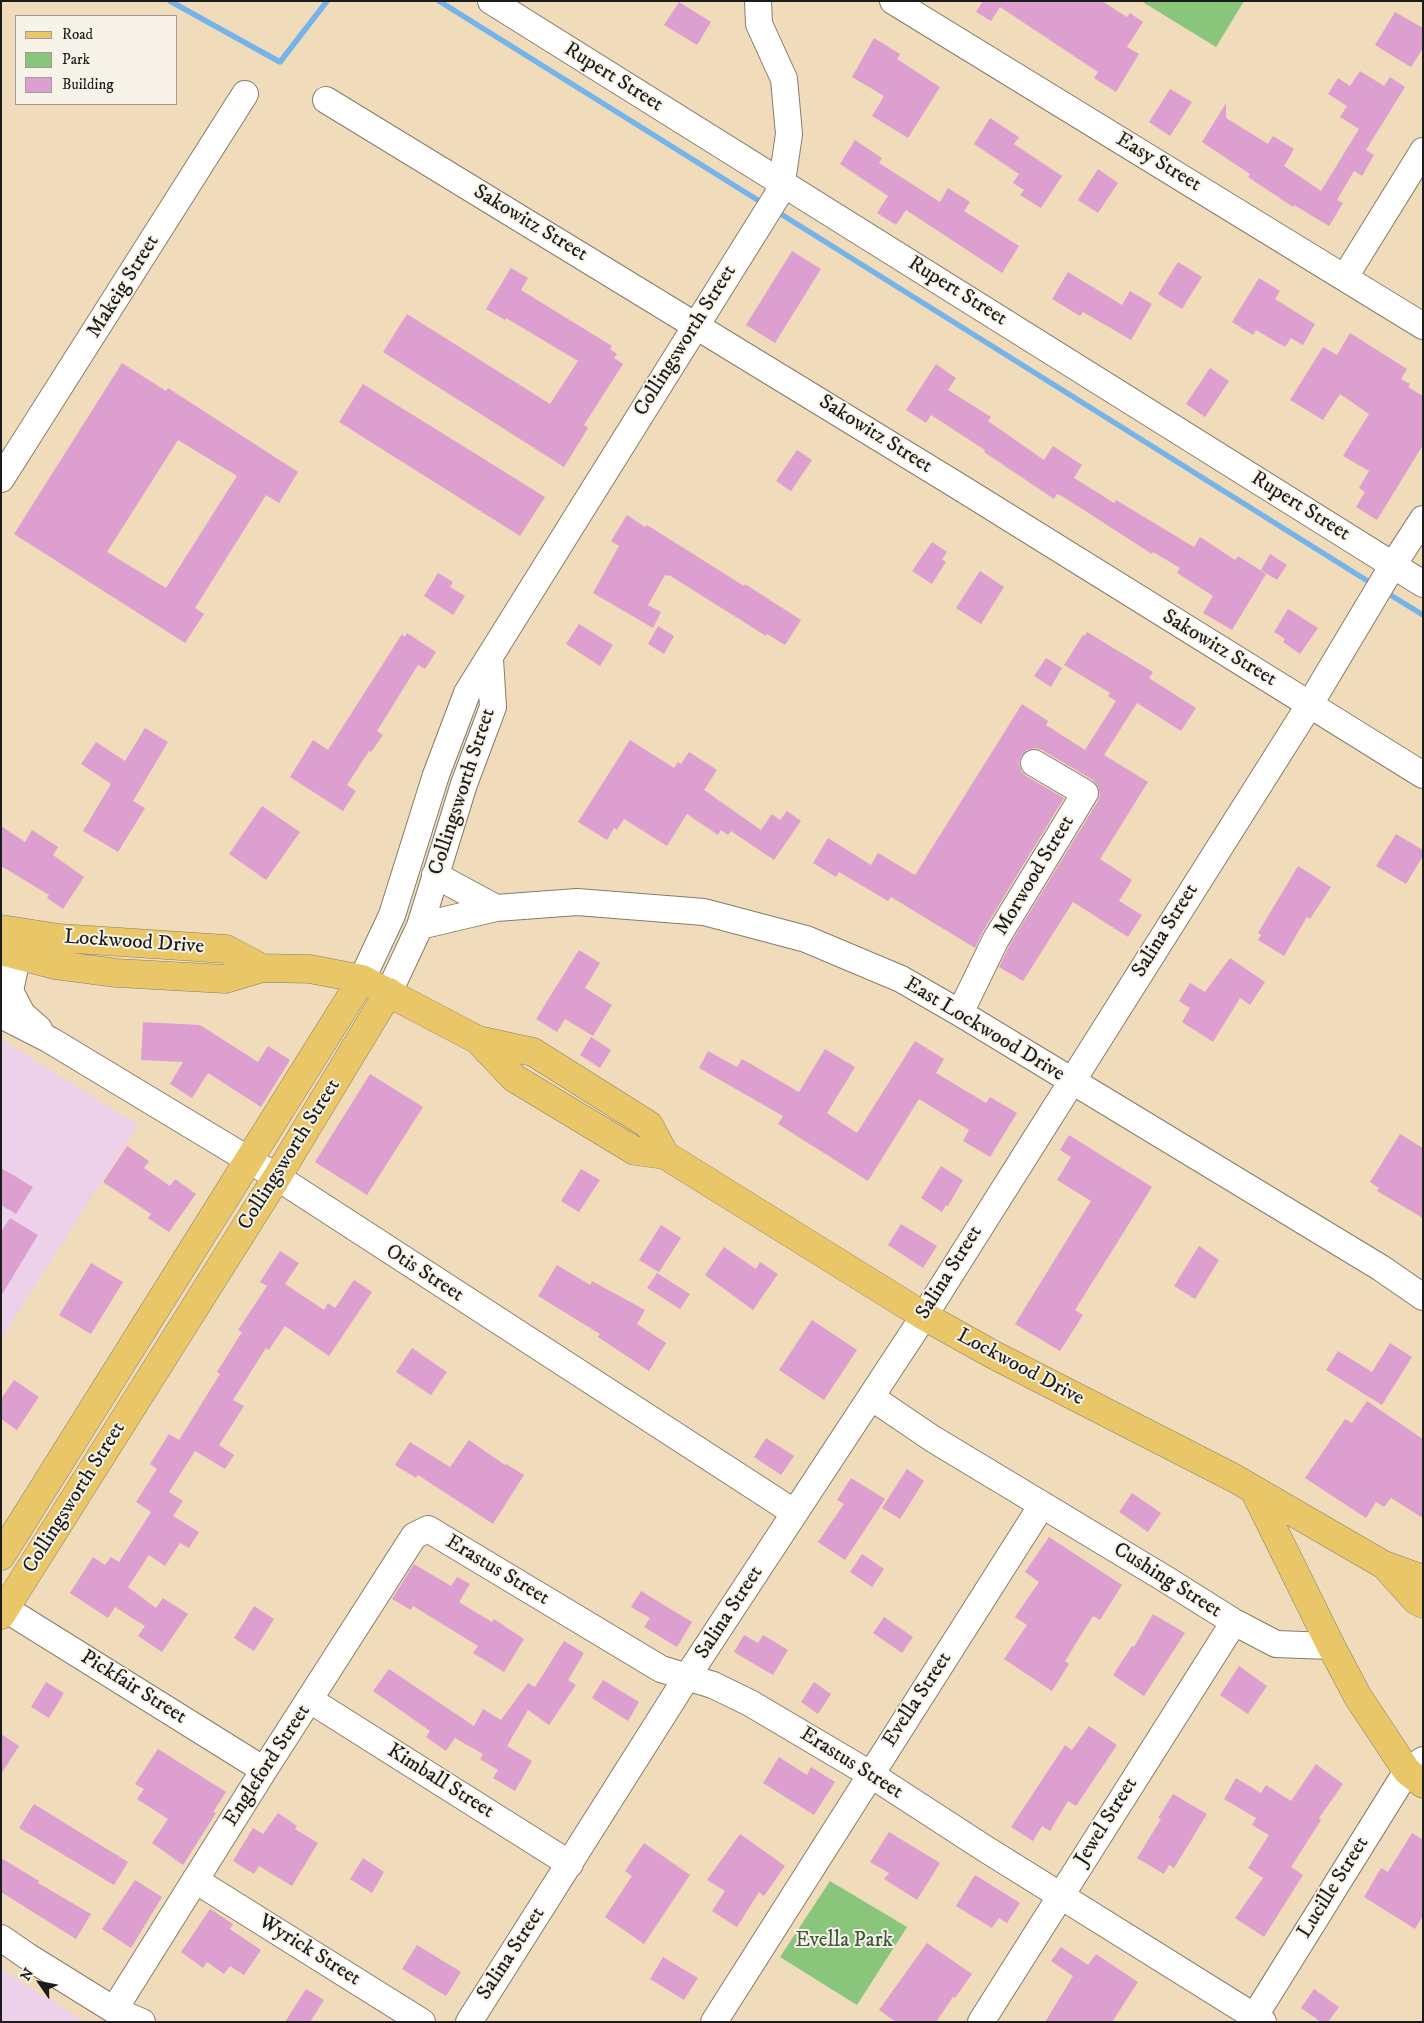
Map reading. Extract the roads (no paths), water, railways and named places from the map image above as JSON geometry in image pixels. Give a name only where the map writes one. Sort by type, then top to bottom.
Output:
[{"type":"main road","name":"Lockwood Drive","points":[[9,944],[59,938],[226,950],[262,968],[310,969],[362,979],[478,1040],[514,1078],[635,1151],[665,1155],[924,1316],[992,1354],[1234,1478],[1384,1565],[1423,1578]]},
{"type":"main road","name":"Collingsworth Street","points":[[1,1556],[362,979]]},
{"type":"main road","name":"Collingsworth Street","points":[[3,1610],[277,1177],[389,992]]},
{"type":"main road","points":[[1254,1490],[1358,1697],[1417,1771]]},
{"type":"main road","name":"Lockwood Drive","points":[[1384,1565],[1416,1600],[1423,1604]]},
{"type":"street","name":"Rupert Street","points":[[490,1],[774,198],[1390,570],[1423,584]]},
{"type":"street","name":"Collingsworth Street","points":[[362,979],[392,915],[436,775],[467,693],[490,659],[774,198],[789,134],[784,79],[759,24],[758,1]]},
{"type":"street","name":"Easy Street","points":[[893,1],[1423,326]]},
{"type":"street","name":"Makeig Street","points":[[1,479],[245,94]]},
{"type":"street","name":"Sakowitz Street","points":[[326,100],[696,325],[1423,775]]},
{"type":"street","points":[[1344,277],[1423,150]]},
{"type":"street","name":"Salina Street","points":[[469,2022],[687,1677],[924,1316],[1310,704],[1390,570],[1423,519]]},
{"type":"street","name":"Collingsworth Street","points":[[389,992],[420,926],[464,784],[493,707],[490,659]]},
{"type":"street","name":"Morwood Street","points":[[960,1013],[996,938],[1085,793],[1034,763]]},
{"type":"street","points":[[435,875],[496,908]]},
{"type":"street","name":"East Lockwood Drive","points":[[420,926],[496,908],[577,902],[704,912],[806,939],[901,979],[960,1013],[1071,1082],[1382,1268],[1423,1297]]},
{"type":"street","name":"Otis Street","points":[[9,944],[10,991],[22,1014],[50,1040]]},
{"type":"street","name":"Otis Street","points":[[1,1015],[50,1040],[277,1177],[795,1513]]},
{"type":"street","name":"Cushing Street","points":[[871,1397],[934,1439],[1234,1622],[1276,1644],[1331,1646]]},
{"type":"street","name":"Evella Street","points":[[714,2022],[1042,1505]]},
{"type":"street","name":"Erastus Street","points":[[428,1529],[661,1670],[713,1685],[750,1703],[870,1774],[1256,2020]]},
{"type":"street","name":"Engleford Street","points":[[114,2010],[264,1770],[414,1536],[428,1529]]},
{"type":"street","name":"Pickfair Street","points":[[3,1610],[264,1770]]},
{"type":"street","name":"Jewel Street","points":[[981,2022],[1234,1622]]},
{"type":"street","name":"Kimball Street","points":[[310,1700],[570,1864]]},
{"type":"street","name":"Lucille Street","points":[[1256,2020],[1417,1771]]},
{"type":"street","name":"Wyrick Street","points":[[195,1880],[422,2022]]},
{"type":"street","points":[[1,1938],[114,2010],[142,2022]]},
{"type":"waterway","points":[[170,1],[280,62],[327,1]]},
{"type":"waterway","points":[[439,1],[764,204]]},
{"type":"waterway","points":[[776,211],[1374,585]]},
{"type":"waterway","points":[[1384,591],[1423,615]]},
{"type":"park label","name":"Evella Park","points":[[844,1942]]}]
